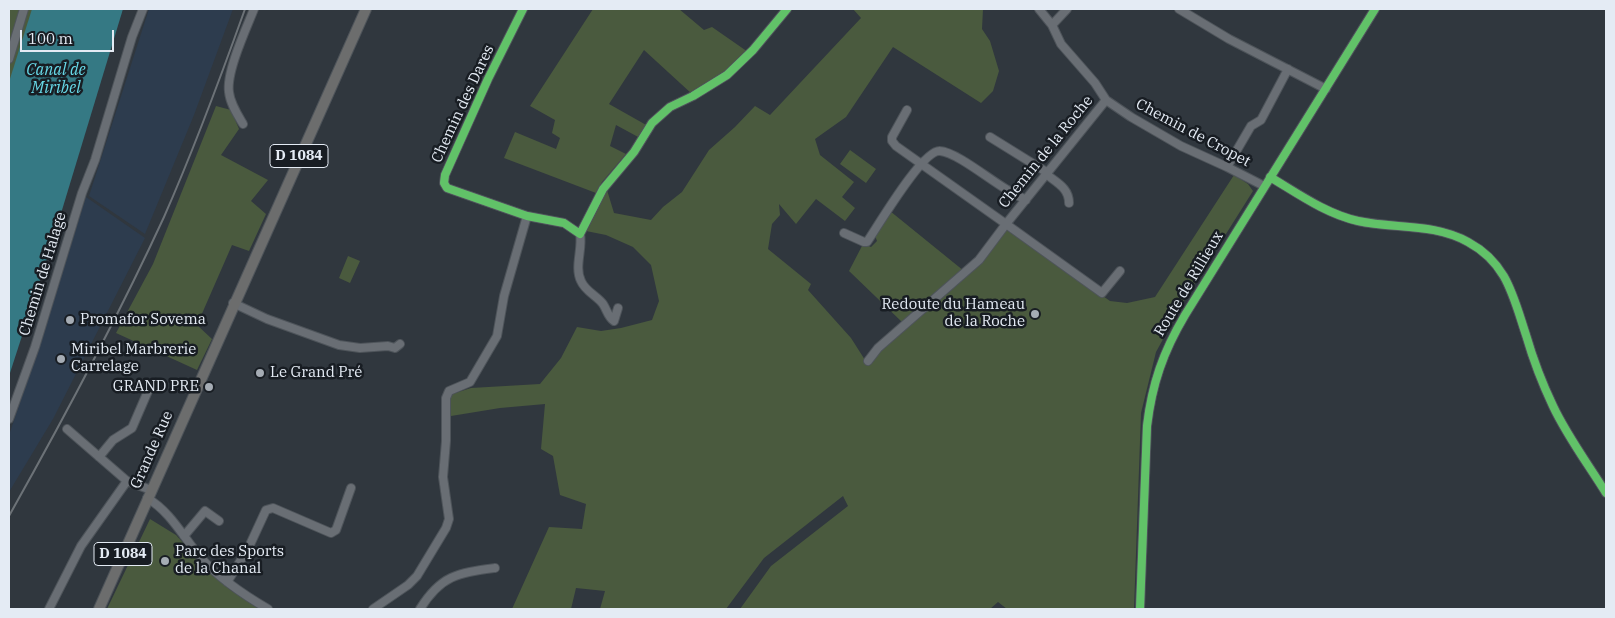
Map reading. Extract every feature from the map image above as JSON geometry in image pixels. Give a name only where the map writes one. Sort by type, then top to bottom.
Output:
[{"type":"main road","name":"D 1084","points":[[234,303],[366,9]]},
{"type":"main road","name":"Grande Rue","points":[[98,609],[234,303]]},
{"type":"street","points":[[9,59],[24,9]]},
{"type":"street","name":"Chemin de Halage","points":[[9,419],[35,347],[82,193],[95,160],[142,9]]},
{"type":"street","points":[[243,124],[234,110],[228,91],[230,75],[254,9]]},
{"type":"street","name":"Chemin des Dares","points":[[523,9],[488,79],[445,175],[444,183],[447,188],[527,216],[564,223],[580,234]]},
{"type":"street","points":[[618,308],[614,321],[603,304],[580,281],[582,240],[580,234],[602,189],[634,152],[652,123],[670,107],[693,96],[727,75],[753,50],[787,9]]},
{"type":"street","name":"Chemin de Cropet","points":[[1039,9],[1052,25],[1061,44],[1095,83],[1106,100],[1181,146],[1264,186]]},
{"type":"street","points":[[1052,25],[1067,9]]},
{"type":"street","points":[[1179,9],[1229,39],[1326,89]]},
{"type":"street","name":"Route de Rillieux","points":[[1140,609],[1145,444],[1150,400],[1161,360],[1176,329],[1375,9]]},
{"type":"street","points":[[1227,167],[1251,126],[1261,120],[1288,70]]},
{"type":"street","name":"Chemin de la Roche","points":[[907,110],[892,137],[892,141],[896,146],[1006,224],[1106,100]]},
{"type":"street","points":[[990,136],[1047,173],[1064,188],[1069,198],[1069,203]]},
{"type":"street","points":[[844,233],[867,242],[919,164],[930,153],[941,150],[955,156],[1026,200]]},
{"type":"street","points":[[1270,177],[1343,217],[1376,224],[1443,232],[1469,242],[1490,256],[1503,273],[1511,288],[1534,358],[1553,407],[1569,436],[1606,493]]},
{"type":"street","points":[[373,609],[417,576],[446,528],[449,520],[443,477],[446,441],[446,398],[448,391],[470,382],[497,336],[504,296],[527,216]]},
{"type":"street","points":[[868,361],[878,348],[979,260],[1006,224],[1102,293],[1120,271]]},
{"type":"street","points":[[234,303],[267,319],[339,345],[360,348],[388,346],[395,348],[400,344]]},
{"type":"street","points":[[99,457],[113,440],[132,428],[148,391],[136,386]]},
{"type":"street","points":[[67,429],[127,481],[149,494],[161,506],[201,558],[227,582],[268,609]]},
{"type":"street","points":[[48,609],[81,546],[127,481]]},
{"type":"street","points":[[227,582],[248,549],[266,510],[273,508],[331,533],[336,530],[351,488]]},
{"type":"street","points":[[184,536],[205,511],[219,521]]},
{"type":"street","points":[[420,609],[440,584],[448,579],[459,574],[495,568]]},
{"type":"shaded area","points":[[149,9],[233,9],[194,115],[145,234],[89,196]]},
{"type":"shaded area","points":[[86,197],[145,238],[53,419],[9,492],[9,435],[42,338]]},
{"type":"green space","points":[[9,9],[40,9],[9,101]]},
{"type":"green space","points":[[593,9],[679,9],[704,30],[712,27],[748,52],[724,74],[692,94],[644,50],[609,104],[648,126],[640,138],[616,125],[610,146],[626,154],[602,182],[596,193],[504,158],[515,132],[556,149],[560,138],[552,133],[555,120],[530,106]]},
{"type":"green space","points":[[853,9],[983,9],[982,29],[990,41],[999,71],[993,91],[981,103],[893,47],[846,117],[815,139],[820,155],[854,182],[842,197],[855,208],[845,221],[816,199],[796,224],[779,204],[780,215],[772,224],[768,249],[811,284],[808,290],[851,338],[865,360],[967,273],[1006,228],[1110,301],[1127,303],[1155,297],[1234,175],[1248,184],[1253,191],[1185,299],[1156,352],[1141,413],[1134,609],[1007,609],[998,602],[990,609],[740,609],[771,566],[848,506],[843,496],[764,558],[726,609],[600,609],[605,591],[576,588],[571,609],[512,609],[549,527],[582,529],[586,504],[560,495],[553,456],[541,449],[545,404],[500,408],[451,416],[449,395],[471,388],[540,384],[561,358],[577,327],[601,331],[652,320],[659,301],[651,265],[633,247],[606,235],[586,231],[607,190],[614,213],[651,220],[663,207],[682,192],[709,150],[755,106],[770,115],[861,18]]},
{"type":"green space","points":[[216,106],[231,110],[239,129],[221,155],[268,180],[251,201],[266,214],[249,251],[232,245],[197,325],[212,339],[197,370],[116,333],[153,264]]},
{"type":"green space","points":[[850,150],[876,169],[866,183],[840,164]]},
{"type":"green space","points":[[890,211],[964,271],[902,322],[849,271],[863,244],[871,247],[877,241],[874,233]]},
{"type":"green space","points":[[348,256],[360,261],[350,283],[339,278]]},
{"type":"green space","name":"Parc des Sports de la Chanal","points":[[150,519],[176,535],[208,570],[229,589],[259,609],[107,609]]},
{"type":"water","name":"Canal de Miribel","points":[[32,9],[123,9],[52,243],[9,376],[9,82]]},
{"type":"railway","points":[[9,516],[90,368],[164,217],[186,166],[245,9]]},
{"type":"cycle path","points":[[523,9],[488,79],[445,175],[444,183],[447,188],[527,216],[564,223],[580,234],[603,189],[634,152],[652,123],[670,107],[693,96],[727,75],[753,50],[787,9]]},
{"type":"cycle path","points":[[1140,609],[1147,426],[1155,382],[1170,342],[1375,9]]},
{"type":"cycle path","points":[[1270,177],[1312,202],[1346,218],[1442,232],[1468,242],[1492,260],[1507,282],[1545,389],[1553,406],[1571,439],[1606,493]]},
{"type":"place","name":"Redoute du Hameau de la Roche","points":[[1035,314]]},
{"type":"place","name":"Promafor Sovema","points":[[70,320]]},
{"type":"place","name":"Miribel Marbrerie Carrelage","points":[[61,359]]},
{"type":"place","name":"Le Grand Pré","points":[[260,373]]},
{"type":"place","name":"GRAND PRE","points":[[209,387]]},
{"type":"place","name":"Parc des Sports de la Chanal","points":[[165,561]]}]
